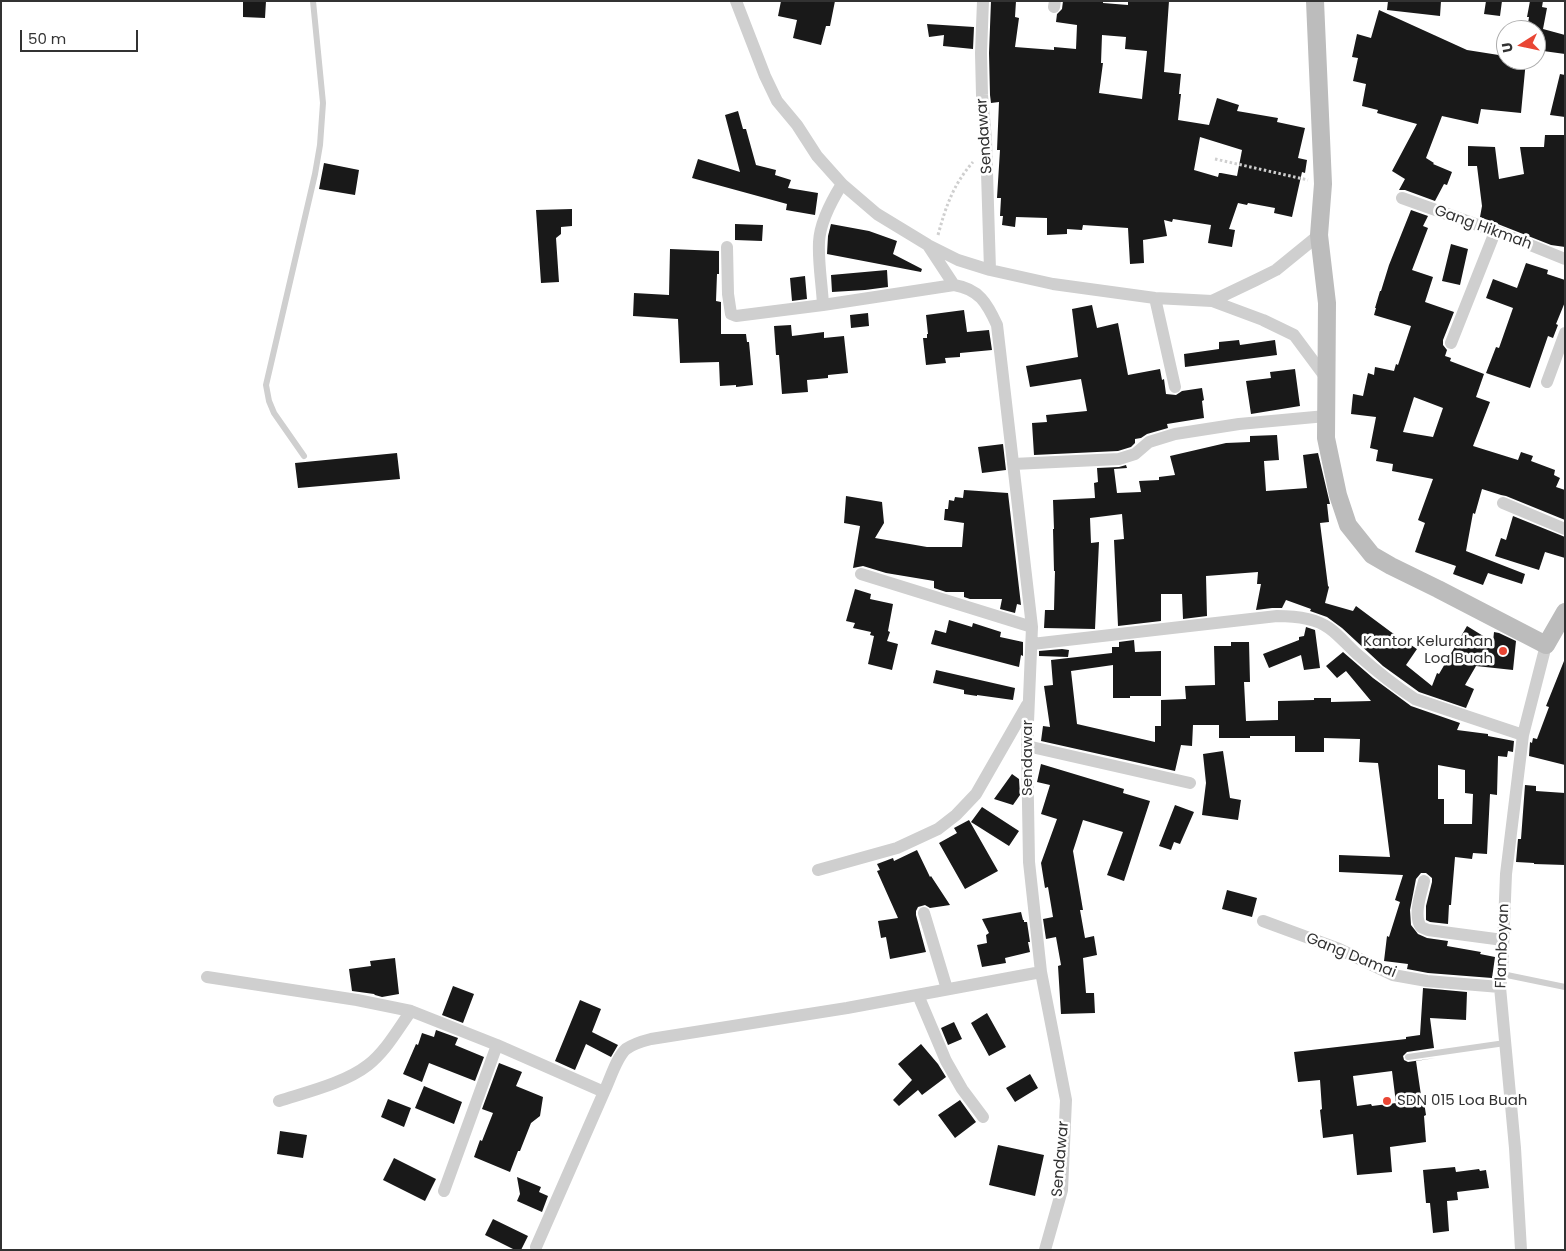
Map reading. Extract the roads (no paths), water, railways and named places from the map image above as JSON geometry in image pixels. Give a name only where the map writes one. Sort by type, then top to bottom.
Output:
[{"type":"main road","points":[[1315,1],[1323,184],[1319,235],[1327,304],[1326,438],[1338,495],[1348,524],[1372,555],[1546,645],[1565,612]]},
{"type":"street","points":[[736,1],[765,76],[777,101],[797,125],[817,156],[842,184],[877,214],[932,247],[958,260],[990,270],[1053,284],[1155,298],[1212,301],[1263,320],[1294,335],[1326,378]]},
{"type":"street","name":"Sendawar","points":[[983,1],[982,95],[990,270]]},
{"type":"street","points":[[823,305],[819,241],[825,218],[842,184]]},
{"type":"street","name":"Gang Hikmah","points":[[1402,198],[1565,259]]},
{"type":"street","points":[[1451,343],[1495,232]]},
{"type":"street","points":[[1212,301],[1276,270],[1319,235]]},
{"type":"street","points":[[727,247],[728,294],[732,314],[736,316],[954,285],[932,247]]},
{"type":"street","name":"Sendawar","points":[[954,285],[969,288],[981,296],[997,325],[1032,627],[1027,746],[1029,862],[1041,972],[1066,1100],[1062,1190],[1045,1250]]},
{"type":"street","points":[[1155,298],[1175,387]]},
{"type":"street","points":[[1547,382],[1565,333]]},
{"type":"street","points":[[1013,464],[1119,459],[1138,452],[1149,442],[1175,434],[1239,424],[1326,416]]},
{"type":"street","points":[[1502,503],[1565,529]]},
{"type":"street","points":[[861,574],[1032,627]]},
{"type":"street","points":[[1032,644],[1277,616],[1297,617],[1329,628],[1358,655],[1402,691],[1415,699],[1523,735]]},
{"type":"street","name":"Flamboyan","points":[[1521,1250],[1515,1148],[1501,981],[1506,874],[1523,735],[1546,645]]},
{"type":"street","points":[[818,870],[897,848],[938,829],[956,815],[976,794],[1029,703]]},
{"type":"street","points":[[1027,746],[1190,783]]},
{"type":"street","points":[[1424,881],[1418,914],[1421,927],[1428,930],[1503,940]]},
{"type":"street","points":[[924,913],[947,989]]},
{"type":"street","name":"Gang Damai","points":[[1263,921],[1339,949],[1393,975],[1427,981],[1501,981]]},
{"type":"street","points":[[536,1247],[620,1056],[626,1049],[651,1038],[847,1008],[1041,972]]},
{"type":"street","points":[[207,977],[357,1000],[411,1011],[604,1092]]},
{"type":"street","points":[[918,995],[946,1061],[962,1089],[983,1117]]},
{"type":"street","points":[[279,1101],[335,1082],[354,1074],[368,1065],[382,1052],[411,1011]]},
{"type":"street","points":[[444,1192],[497,1046]]},
{"type":"lane","points":[[304,456],[274,413],[269,401],[266,385],[320,145],[323,103],[313,1]]},
{"type":"lane","points":[[1501,981],[1565,987]]},
{"type":"lane","points":[[1408,1057],[1506,1043]]},
{"type":"place","name":"Kantor Kelurahan Loa Buah","points":[[1503,651]]},
{"type":"place","name":"SDN 015 Loa Buah","points":[[1387,1101]]}]
